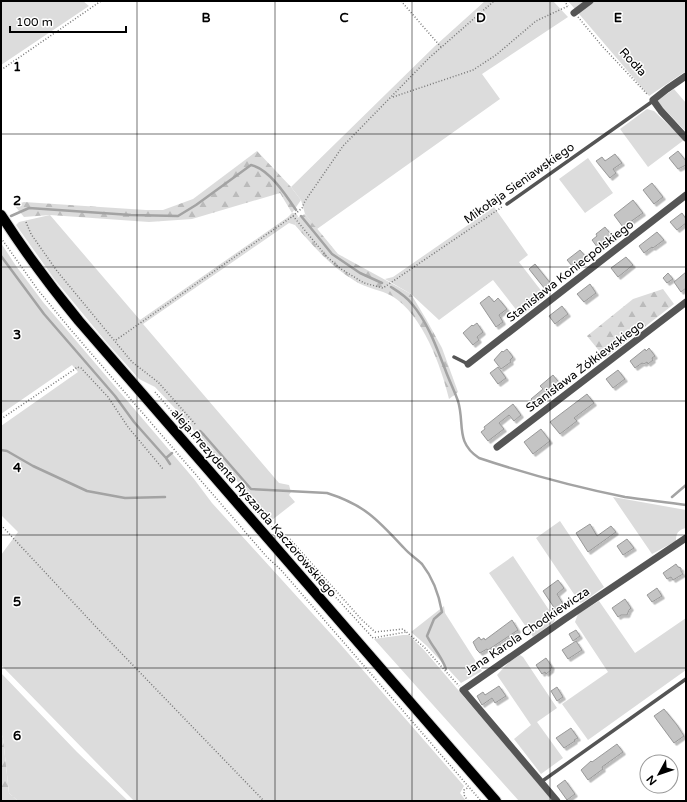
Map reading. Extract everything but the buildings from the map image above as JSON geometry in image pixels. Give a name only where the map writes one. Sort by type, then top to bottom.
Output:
[{"type":"main road","name":"aleja Prezydenta Ryszarda Kaczorowskiego","points":[[1,215],[23,249],[79,321],[496,801]]},
{"type":"street","points":[[574,13],[590,1]]},
{"type":"street","points":[[686,76],[653,100],[686,138]]},
{"type":"street","name":"Stanisława Koniecpolskiego","points":[[468,364],[686,195]]},
{"type":"street","name":"Stanisława Żółkiewskiego","points":[[497,447],[686,302]]},
{"type":"street","name":"Jana Karola Chodkiewicza","points":[[558,801],[463,690],[564,619],[686,538]]},
{"type":"lane","name":"Mikołaja Sieniawskiego","points":[[507,204],[653,100]]},
{"type":"lane","points":[[454,357],[468,364]]},
{"type":"lane","points":[[541,782],[686,679]]},
{"type":"path","points":[[1,70],[101,1]]},
{"type":"path","points":[[401,1],[441,47]]},
{"type":"path","points":[[116,340],[293,216],[302,208],[305,201],[343,146],[429,58],[494,1]]},
{"type":"path","name":"Rodła","points":[[564,1],[602,46],[653,100]]},
{"type":"path","points":[[391,97],[473,70],[496,55],[536,21],[568,6]]},
{"type":"path","name":"Mikołaja Sieniawskiego","points":[[293,216],[326,257],[341,269],[364,283],[383,288],[507,204]]},
{"type":"path","points":[[26,222],[31,234],[57,271],[116,340],[132,362],[158,382],[196,425]]},
{"type":"path","points":[[1,238],[38,290],[71,330],[266,556],[281,570],[481,801]]},
{"type":"path","points":[[1,419],[78,367],[81,368],[108,397],[128,427],[163,469]]},
{"type":"path","points":[[155,392],[198,444]]},
{"type":"path","points":[[255,509],[373,638],[406,632]]},
{"type":"path","points":[[1,525],[98,629],[264,801]]},
{"type":"path","points":[[290,539],[356,613],[375,632],[397,629],[403,630],[424,647],[463,690]]},
{"type":"path","points":[[468,801],[464,795],[464,790],[469,786]]},
{"type":"green space","points":[[1,1],[83,1],[89,6],[1,65]]},
{"type":"green space","points":[[485,1],[553,1],[568,17],[482,74],[500,99],[317,229],[305,214],[301,200],[291,187],[435,46]]},
{"type":"green space","points":[[568,1],[686,1],[686,71],[649,96]]},
{"type":"green space","points":[[674,89],[686,103],[686,132],[657,101]]},
{"type":"green space","points":[[647,109],[654,111],[684,140],[648,167],[620,129]]},
{"type":"green space","points":[[257,151],[291,187],[301,200],[292,213],[280,193],[192,219],[149,222],[50,215],[24,217],[14,205],[24,202],[163,210],[193,199]]},
{"type":"green space","points":[[588,158],[613,193],[585,213],[559,179]]},
{"type":"green space","points":[[494,207],[528,255],[519,262],[546,297],[521,316],[493,280],[439,320],[411,294],[385,279],[393,277]]},
{"type":"green space","points":[[292,213],[295,213],[298,216],[295,225],[289,223],[143,324],[279,483],[289,485],[291,492],[289,495],[295,502],[272,520],[209,450],[184,418],[155,387],[139,379],[107,343],[55,280],[16,225],[19,222],[50,215],[140,320]]},
{"type":"green space","points":[[305,214],[338,254],[411,294],[442,348],[458,392],[449,399],[436,357],[422,328],[413,315],[392,296],[359,283],[330,263],[295,225],[297,218]]},
{"type":"green space","points":[[1,243],[43,302],[194,479],[212,503],[341,645],[464,786],[460,793],[466,801],[134,801],[1,665],[1,555],[18,532],[1,515],[1,426],[78,372],[72,365],[1,414]]},
{"type":"green space","points":[[663,289],[674,304],[605,358],[587,336],[633,299]]},
{"type":"green space","points":[[613,497],[686,510],[686,528],[678,532],[676,541],[652,554]]},
{"type":"green space","points":[[560,521],[604,587],[580,603],[536,538]]},
{"type":"green space","points":[[513,556],[555,619],[554,622],[533,637],[489,573]]},
{"type":"green space","points":[[599,601],[635,653],[686,618],[686,670],[588,740],[562,704],[608,672],[575,622],[578,614]]},
{"type":"green space","points":[[444,606],[445,613],[482,671],[461,683],[427,646],[411,632]]},
{"type":"green space","points":[[409,635],[424,650],[553,801],[519,801],[374,639]]},
{"type":"green space","points":[[520,655],[523,657],[557,708],[537,722],[563,758],[541,774],[514,739],[531,725],[497,675],[509,662]]},
{"type":"green space","points":[[1,673],[77,752],[128,801],[18,801],[9,793],[3,738],[1,732]]},
{"type":"green space","points":[[1,732],[3,738],[9,793],[18,801],[1,801]]},
{"type":"waterway","points":[[11,216],[29,208],[131,215],[178,216],[196,205],[251,165],[258,167],[271,177],[296,210]]},
{"type":"waterway","points":[[301,216],[332,254],[360,273],[382,283]]},
{"type":"waterway","points":[[1,256],[44,314],[166,458]]},
{"type":"waterway","points":[[391,287],[410,301],[423,319],[435,343],[458,401],[464,439],[471,452],[479,458],[533,475],[588,489],[625,497],[686,505]]},
{"type":"waterway","points":[[195,433],[200,431],[251,489],[327,493],[361,508],[378,521],[422,564],[432,581],[442,612],[434,619],[427,636],[446,669]]},
{"type":"waterway","points":[[1,450],[7,451],[33,466],[87,491],[125,498],[165,497]]},
{"type":"waterway","points":[[170,464],[166,458],[172,453]]},
{"type":"waterway","points":[[672,497],[686,485]]}]
